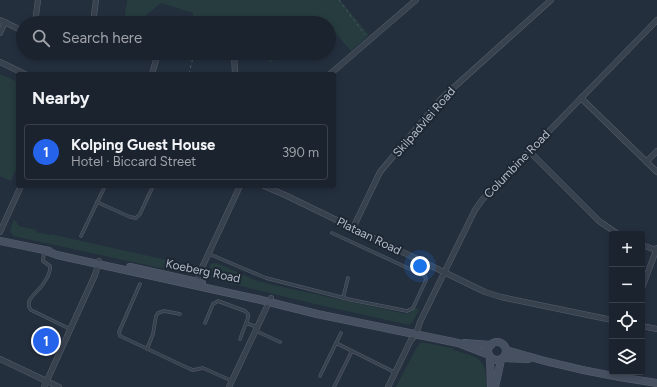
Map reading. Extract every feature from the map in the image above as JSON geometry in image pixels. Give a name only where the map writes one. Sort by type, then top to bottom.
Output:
[{"type":"main road","name":"Koeberg Road","points":[[0,241],[45,251],[56,255],[344,316],[353,320],[458,343],[491,345]]},
{"type":"main road","name":"Koeberg Road","points":[[458,343],[490,356]]},
{"type":"main road","points":[[491,387],[489,349],[494,343],[500,343],[505,346],[506,354],[502,359],[495,387]]},
{"type":"main road","points":[[506,350],[538,360],[616,376],[657,382]]},
{"type":"main road","points":[[490,356],[495,360],[538,360]]},
{"type":"street","points":[[36,16],[38,0]]},
{"type":"street","points":[[94,16],[96,0]]},
{"type":"street","points":[[332,72],[416,0]]},
{"type":"street","name":"Skilpadvlei Road","points":[[353,228],[380,172],[442,98],[551,0]]},
{"type":"street","name":"Columbine Road","points":[[388,387],[411,340],[416,334],[420,322],[475,210],[482,200],[657,20]]},
{"type":"street","points":[[0,33],[3,21],[16,28]]},
{"type":"street","points":[[153,72],[156,60]]},
{"type":"street","points":[[234,60],[235,72]]},
{"type":"street","points":[[0,62],[21,72]]},
{"type":"street","points":[[581,98],[657,172]]},
{"type":"street","points":[[529,151],[599,221],[614,231]]},
{"type":"street","points":[[646,162],[657,151]]},
{"type":"street","points":[[0,232],[20,188]]},
{"type":"street","points":[[196,284],[199,274],[239,188]]},
{"type":"street","name":"Plataan Road","points":[[269,188],[485,292],[497,296],[609,319]]},
{"type":"street","points":[[645,246],[656,249],[645,280]]},
{"type":"street","points":[[44,387],[95,275],[99,263]]},
{"type":"street","points":[[229,387],[270,300]]},
{"type":"street","points":[[645,327],[657,329]]},
{"type":"street","points":[[0,359],[59,387]]},
{"type":"lane","points":[[81,236],[104,188]]},
{"type":"lane","points":[[98,202],[130,217],[136,218],[140,214],[152,188]]},
{"type":"lane","points":[[208,254],[266,278],[343,298],[409,311],[413,308],[426,279],[425,276],[332,233]]},
{"type":"lane","points":[[45,251],[43,261],[50,266],[50,271],[40,288],[31,298],[29,308],[70,329]]},
{"type":"lane","points":[[343,298],[348,278]]},
{"type":"lane","points":[[140,284],[119,333],[122,337],[190,369],[193,370],[203,368],[232,381]]},
{"type":"lane","points":[[205,324],[213,304],[219,301],[247,312],[249,316],[240,339]]},
{"type":"lane","points":[[147,349],[153,334],[156,316],[158,313],[164,311],[180,314]]},
{"type":"lane","points":[[246,323],[280,342]]},
{"type":"lane","points":[[320,376],[341,332]]},
{"type":"lane","points":[[336,343],[395,373]]},
{"type":"lane","points":[[334,387],[352,351]]},
{"type":"path","points":[[339,0],[369,40]]},
{"type":"path","points":[[189,72],[192,60]]},
{"type":"green space","points":[[127,0],[340,0],[369,35],[351,51],[336,34],[336,16],[193,16],[193,13],[161,3],[145,16],[125,16]]},
{"type":"green space","points":[[0,74],[16,81],[16,170],[11,181],[0,176]]},
{"type":"green space","points":[[14,219],[19,226],[36,230],[36,232],[198,267],[196,272],[188,274],[13,236],[10,230]]},
{"type":"green space","points":[[217,263],[255,280],[269,284],[406,314],[416,308],[419,310],[412,323],[409,325],[315,304],[212,279],[208,276],[207,271],[211,264]]},
{"type":"green space","points":[[421,342],[452,348],[476,357],[483,364],[487,387],[396,387]]},
{"type":"place","name":"Kolping Guest House","points":[[46,341]]}]
